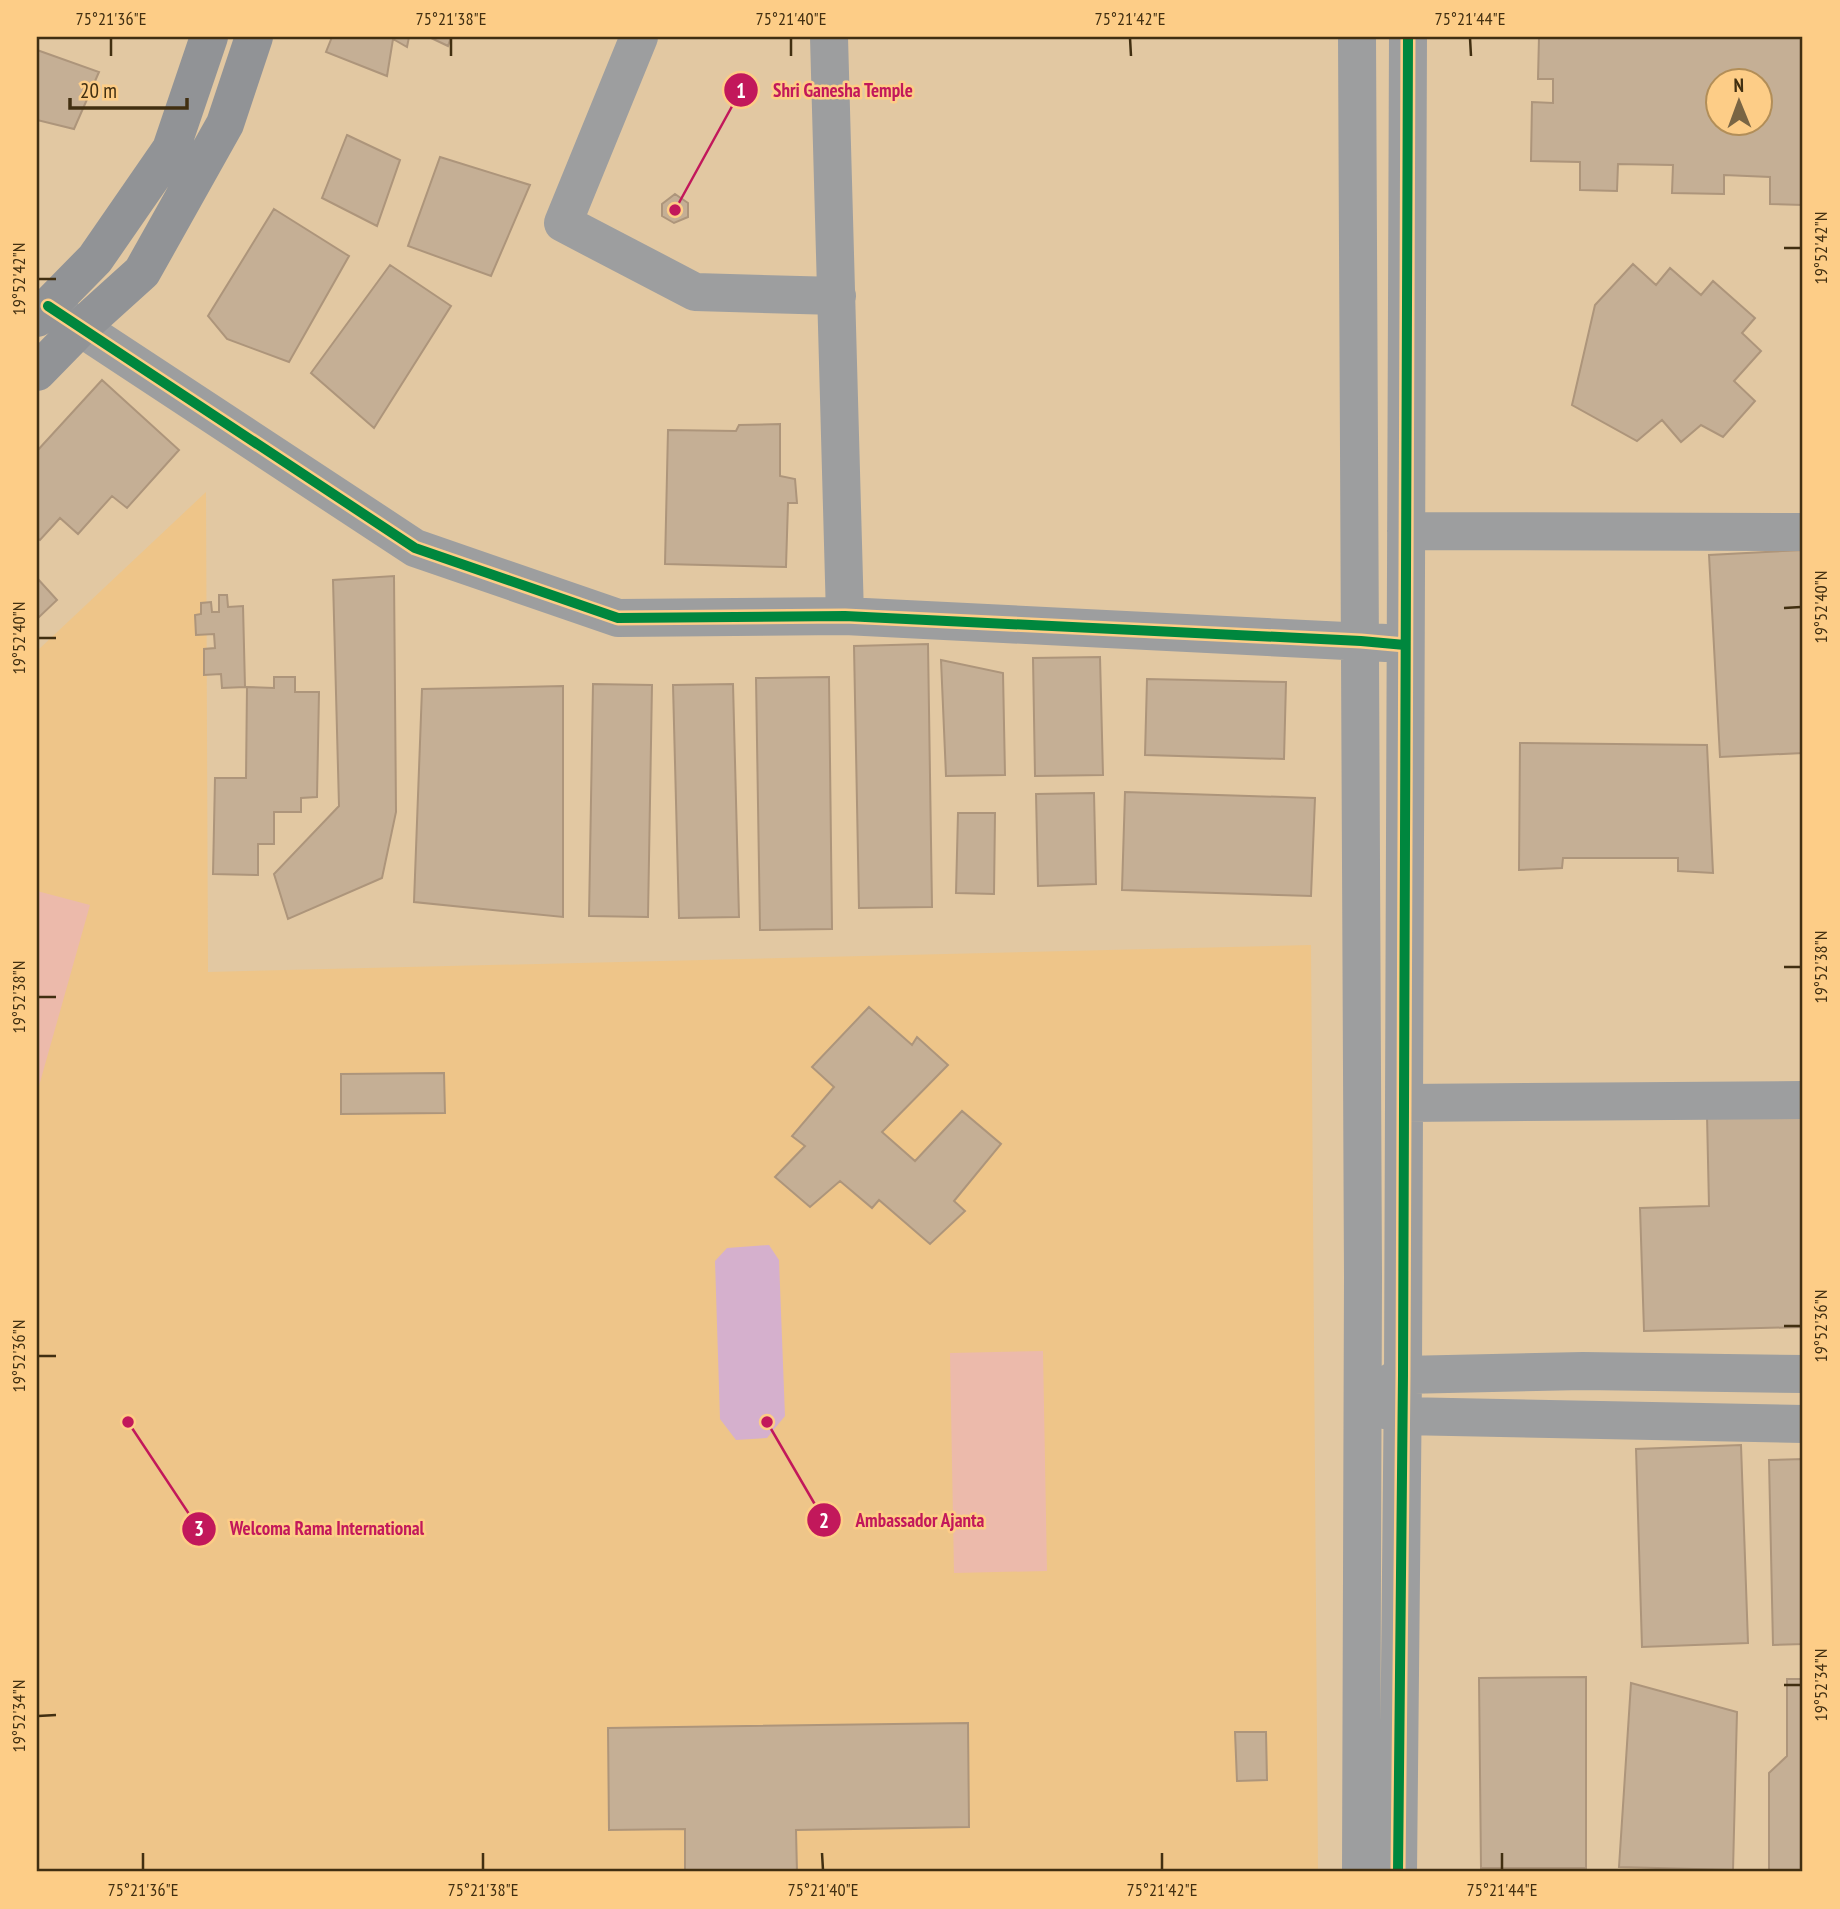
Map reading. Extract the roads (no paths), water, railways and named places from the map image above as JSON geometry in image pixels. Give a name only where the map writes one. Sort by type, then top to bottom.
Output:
[{"type":"street","points":[[209,37],[170,149],[95,259],[42,312],[80,328],[415,548],[618,618],[845,616],[1405,645]]},
{"type":"street","points":[[37,372],[80,328],[142,272],[225,124],[254,37]]},
{"type":"street","points":[[639,37],[563,223],[695,292],[837,296]]},
{"type":"street","points":[[829,37],[845,616]]},
{"type":"street","points":[[1357,37],[1361,641],[1361,1872]]},
{"type":"street","points":[[1398,1872],[1403,1375],[1408,37]]},
{"type":"street","points":[[1406,531],[1803,532]]},
{"type":"street","points":[[1404,1103],[1803,1100]]},
{"type":"street","points":[[1362,1400],[1403,1375],[1583,1371],[1803,1374]]},
{"type":"street","points":[[1362,1400],[1402,1416],[1803,1424]]},
{"type":"place","name":"Shri Ganesha Temple","points":[[675,210]]},
{"type":"place","name":"Welcoma Rama International","points":[[128,1422]]},
{"type":"place","name":"Ambassador Ajanta","points":[[767,1422]]}]
